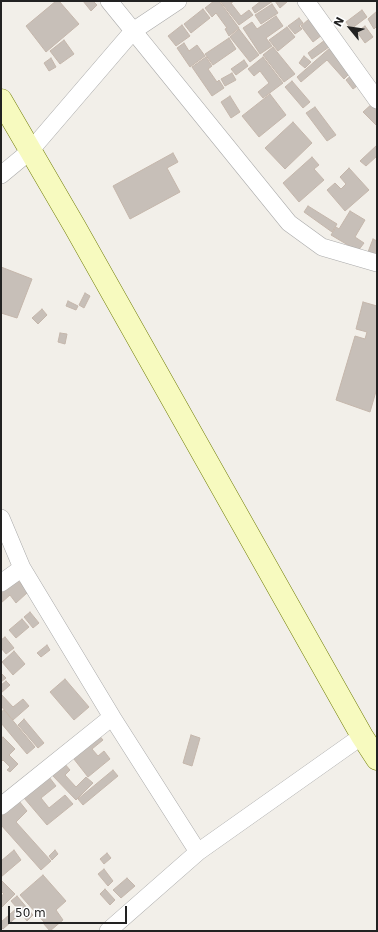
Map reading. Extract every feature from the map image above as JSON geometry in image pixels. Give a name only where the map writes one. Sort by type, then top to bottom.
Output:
[{"type":"main road","points":[[1,100],[75,226],[362,736],[377,759]]},
{"type":"street","points":[[109,1],[289,223],[322,247],[377,263]]},
{"type":"street","points":[[1,175],[30,151],[133,31],[178,1]]},
{"type":"street","points":[[306,1],[377,100]]},
{"type":"street","points":[[1,518],[22,568],[112,717],[198,852]]},
{"type":"street","points":[[1,583],[22,568]]},
{"type":"street","points":[[1,806],[112,717]]},
{"type":"street","points":[[108,931],[198,852],[362,736]]},
{"type":"building","points":[[56,1],[59,1],[79,24],[46,52],[26,26]]},
{"type":"building","points":[[83,1],[93,1],[97,5],[91,11]]},
{"type":"building","points":[[214,1],[219,1],[239,28],[229,36],[225,29],[227,28],[216,13],[212,17],[205,8]]},
{"type":"building","points":[[220,1],[234,1],[231,3],[241,16],[249,10],[253,15],[239,25]]},
{"type":"building","points":[[261,1],[273,1],[255,13],[252,8]]},
{"type":"building","points":[[275,1],[288,1],[280,8]]},
{"type":"building","points":[[272,4],[278,13],[261,24],[255,15]]},
{"type":"building","points":[[203,9],[210,18],[191,33],[184,24]]},
{"type":"building","points":[[362,10],[367,17],[351,29],[346,22]]},
{"type":"building","points":[[377,11],[377,26],[374,29],[368,19]]},
{"type":"building","points":[[276,16],[283,26],[266,38],[272,46],[260,54],[243,28],[252,22],[257,29]]},
{"type":"building","points":[[299,18],[303,23],[299,26],[302,29],[295,34],[288,26]]},
{"type":"building","points":[[309,19],[322,35],[313,42],[301,26]]},
{"type":"building","points":[[182,25],[190,36],[176,46],[168,36]]},
{"type":"building","points":[[365,26],[373,37],[365,43],[357,32]]},
{"type":"building","points":[[287,27],[295,37],[278,51],[269,40]]},
{"type":"building","points":[[239,29],[259,55],[250,62],[230,37]]},
{"type":"building","points":[[229,38],[236,49],[213,65],[205,54]]},
{"type":"building","points":[[64,40],[74,54],[60,64],[50,51]]},
{"type":"building","points":[[325,40],[329,47],[312,59],[308,53]]},
{"type":"building","points":[[184,43],[189,51],[197,45],[205,56],[190,67],[177,48]]},
{"type":"building","points":[[273,47],[295,74],[284,82],[263,55]]},
{"type":"building","points":[[331,47],[352,71],[344,79],[327,60],[301,82],[297,77]]},
{"type":"building","points":[[304,56],[311,62],[305,68],[299,63]]},
{"type":"building","points":[[206,57],[212,66],[208,69],[217,82],[219,80],[224,88],[212,96],[192,67]]},
{"type":"building","points":[[263,57],[283,83],[263,98],[258,92],[269,83],[260,71],[254,76],[248,69]]},
{"type":"building","points":[[51,58],[56,67],[49,71],[44,63]]},
{"type":"building","points":[[244,60],[248,66],[236,75],[231,69]]},
{"type":"building","points":[[232,73],[236,80],[225,86],[221,79]]},
{"type":"building","points":[[354,73],[361,83],[353,89],[346,80]]},
{"type":"building","points":[[292,81],[310,102],[303,108],[285,87]]},
{"type":"building","points":[[270,94],[286,115],[259,137],[242,116]]},
{"type":"building","points":[[230,96],[240,112],[231,118],[221,102]]},
{"type":"building","points":[[374,102],[377,106],[377,126],[363,112]]},
{"type":"building","points":[[315,107],[336,135],[327,141],[306,113]]},
{"type":"building","points":[[293,122],[312,143],[285,169],[265,148]]},
{"type":"building","points":[[377,145],[377,156],[366,166],[360,161]]},
{"type":"building","points":[[173,153],[178,162],[167,168],[180,192],[130,219],[113,186]]},
{"type":"building","points":[[312,157],[319,165],[314,169],[324,180],[299,202],[283,183]]},
{"type":"building","points":[[349,168],[369,190],[345,211],[327,190],[335,183],[341,189],[346,184],[340,177]]},
{"type":"building","points":[[308,206],[337,224],[332,232],[304,212]]},
{"type":"building","points":[[350,211],[365,220],[355,237],[364,243],[358,251],[331,235],[336,227],[339,229]]},
{"type":"building","points":[[373,239],[377,241],[377,256],[368,252]]},
{"type":"building","points":[[1,267],[32,279],[17,318],[1,313]]},
{"type":"building","points":[[85,293],[90,296],[84,308],[79,305]]},
{"type":"building","points":[[68,301],[78,306],[76,310],[66,306]]},
{"type":"building","points":[[363,302],[377,306],[377,388],[370,412],[336,400],[355,336],[365,339],[367,332],[356,329]]},
{"type":"building","points":[[42,309],[47,315],[38,324],[32,318]]},
{"type":"building","points":[[60,333],[67,334],[65,344],[58,342]]},
{"type":"building","points":[[16,578],[28,592],[16,603],[10,595],[1,603],[1,591]]},
{"type":"building","points":[[30,612],[39,623],[33,628],[24,617]]},
{"type":"building","points":[[22,619],[29,627],[16,638],[9,630]]},
{"type":"building","points":[[5,637],[14,648],[6,654],[1,648],[1,640]]},
{"type":"building","points":[[47,645],[50,650],[41,657],[37,653]]},
{"type":"building","points":[[14,651],[25,664],[13,675],[2,662]]},
{"type":"building","points":[[1,673],[6,678],[1,682]]},
{"type":"building","points":[[65,679],[89,707],[74,720],[50,692]]},
{"type":"building","points":[[6,681],[10,685],[1,693],[1,685]]},
{"type":"building","points":[[1,694],[13,707],[23,699],[29,706],[13,720],[1,706]]},
{"type":"building","points":[[4,710],[35,747],[27,754],[1,723],[1,712]]},
{"type":"building","points":[[24,719],[44,743],[38,748],[18,725]]},
{"type":"building","points":[[97,733],[103,740],[92,749],[98,756],[104,751],[110,759],[88,777],[70,754]]},
{"type":"building","points":[[191,735],[200,738],[192,766],[183,763]]},
{"type":"building","points":[[3,737],[15,749],[9,755],[18,764],[10,772],[7,770],[10,767],[3,760],[1,762],[1,740]]},
{"type":"building","points":[[64,763],[70,770],[65,775],[76,787],[86,777],[93,783],[76,800],[52,775]]},
{"type":"building","points":[[113,770],[118,776],[83,805],[78,799]]},
{"type":"building","points":[[49,777],[56,786],[41,798],[49,808],[65,795],[73,804],[47,825],[24,798]]},
{"type":"building","points":[[19,801],[27,811],[16,822],[51,861],[41,870],[1,825],[1,817]]},
{"type":"building","points":[[14,850],[21,860],[1,877],[1,861]]},
{"type":"building","points":[[55,850],[58,854],[52,860],[49,856]]},
{"type":"building","points":[[107,853],[111,858],[104,864],[100,859]]},
{"type":"building","points":[[104,869],[113,881],[108,886],[98,874]]},
{"type":"building","points":[[43,875],[66,901],[56,910],[63,920],[50,931],[20,895]]},
{"type":"building","points":[[127,878],[135,886],[121,898],[113,890]]},
{"type":"building","points":[[1,880],[15,894],[1,908],[1,896],[4,894],[1,891]]},
{"type":"building","points":[[105,889],[115,900],[110,905],[100,894]]},
{"type":"building","points":[[17,896],[33,915],[27,921],[21,913],[3,929],[1,927],[1,922],[17,908],[11,901]]}]
